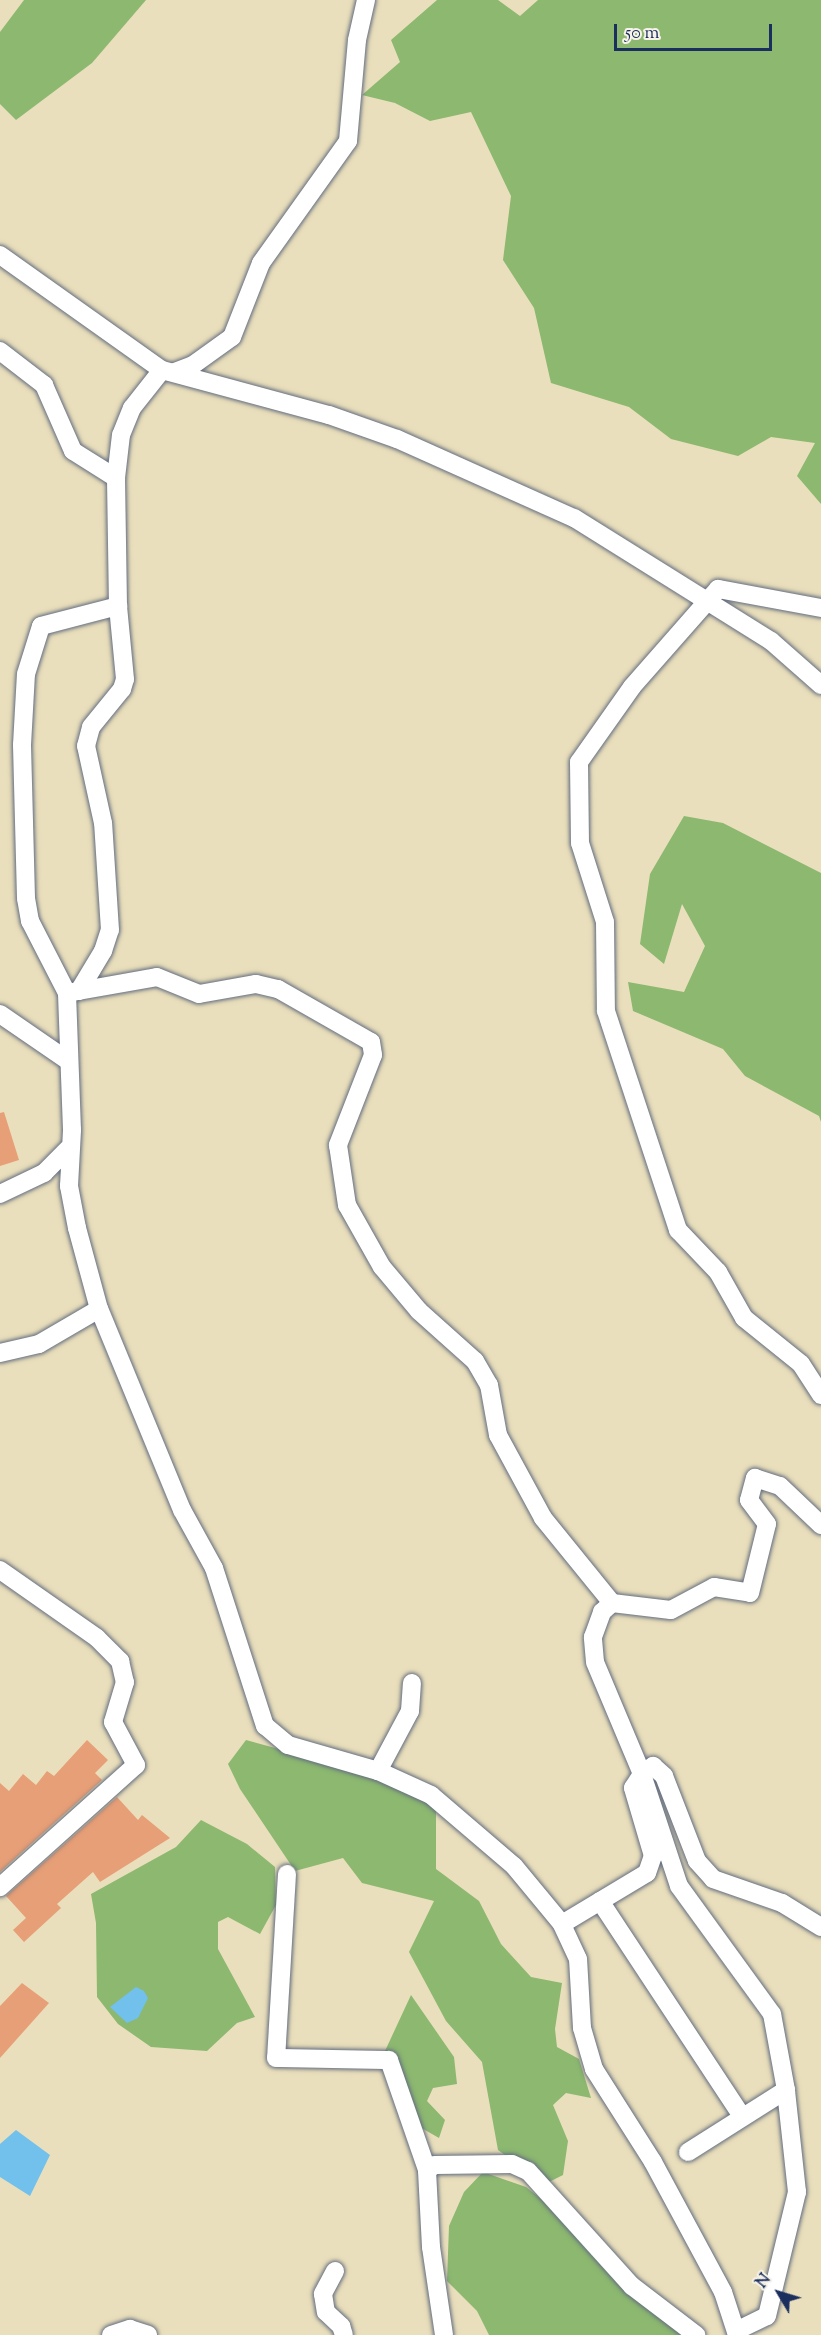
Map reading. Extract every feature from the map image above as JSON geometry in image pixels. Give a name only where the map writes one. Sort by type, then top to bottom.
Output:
[{"type":"street","points":[[366,0],[357,40],[348,141],[261,263],[232,337],[193,365],[169,371],[127,415],[118,451],[116,478],[118,606],[125,679],[122,689],[91,727],[86,746],[103,823],[110,930],[103,951],[73,992],[67,1060],[71,1103],[68,1149],[71,1196],[99,1309],[182,1510],[214,1568],[265,1726],[288,1744],[378,1771],[431,1795],[491,1844],[562,1924],[578,1959],[582,2028],[594,2069],[653,2162],[723,2292],[736,2333],[767,2316],[797,2192],[786,2090],[772,2014],[679,1886],[642,1773],[595,1662],[593,1637],[602,1612],[612,1603]]},
{"type":"street","points":[[0,255],[169,371],[329,415],[397,439],[574,518],[771,641],[821,685]]},
{"type":"street","points":[[0,351],[44,385],[73,451],[116,478]]},
{"type":"street","points":[[821,608],[718,589],[705,599],[632,687],[579,762],[580,843],[605,922],[606,1011],[678,1230],[718,1272],[744,1318],[801,1364],[821,1395]]},
{"type":"street","points":[[73,992],[30,921],[26,898],[22,745],[26,674],[41,626],[118,606]]},
{"type":"street","points":[[73,992],[157,977],[199,994],[256,984],[278,989],[371,1042],[373,1055],[338,1145],[347,1205],[382,1267],[419,1311],[475,1361],[489,1385],[498,1435],[543,1518],[612,1603],[671,1610],[714,1587],[750,1593],[767,1524],[749,1500],[755,1478],[780,1486],[821,1525]]},
{"type":"street","points":[[0,1014],[67,1060]]},
{"type":"street","points":[[0,1194],[44,1173],[68,1149]]},
{"type":"street","points":[[0,1353],[39,1344],[99,1309]]},
{"type":"street","points":[[0,1570],[97,1638],[120,1661],[125,1682],[113,1722],[136,1765],[0,1887]]},
{"type":"street","points":[[378,1771],[410,1711],[412,1683]]},
{"type":"street","points":[[562,1924],[647,1873],[653,1856],[633,1788],[642,1773],[653,1766],[664,1776],[697,1861],[713,1879],[782,1903],[821,1927]]},
{"type":"street","points":[[287,1874],[276,2058],[389,2060],[427,2170],[431,2247],[444,2335]]},
{"type":"street","points":[[600,1901],[742,2116]]},
{"type":"street","points":[[688,2152],[786,2090]]},
{"type":"street","points":[[427,2170],[435,2165],[520,2166],[632,2286],[696,2335]]},
{"type":"street","points":[[334,2271],[322,2294],[326,2312],[341,2326],[344,2335]]},
{"type":"street","points":[[111,2335],[130,2329],[148,2335]]},
{"type":"green space","points":[[24,0],[146,0],[92,63],[16,120],[0,104],[0,32]]},
{"type":"green space","points":[[437,0],[498,0],[520,16],[538,0],[821,0],[821,504],[797,476],[815,443],[771,437],[738,456],[671,439],[629,407],[551,383],[534,308],[503,260],[511,196],[471,112],[430,121],[395,103],[362,95],[400,62],[391,40]]},
{"type":"green space","points":[[684,816],[723,823],[821,873],[821,1122],[819,1116],[745,1076],[723,1049],[633,1011],[628,982],[684,992],[705,946],[682,904],[664,964],[640,944],[650,874]]},
{"type":"green space","points":[[246,1740],[389,1779],[436,1808],[436,1869],[479,1901],[501,1944],[531,1977],[562,1983],[555,2029],[557,2047],[579,2059],[591,2098],[566,2093],[553,2105],[568,2141],[563,2175],[545,2184],[498,2150],[482,2062],[446,2021],[409,1952],[434,1901],[362,1883],[343,1858],[295,1871],[240,1789],[228,1764]]},
{"type":"green space","points":[[201,1820],[247,1844],[275,1867],[276,1905],[260,1934],[228,1917],[218,1922],[218,1949],[255,2017],[237,2023],[207,2051],[151,2047],[118,2024],[97,1997],[96,1923],[91,1894],[176,1847]]},
{"type":"green space","points":[[411,1995],[454,2057],[457,2084],[433,2088],[427,2101],[445,2120],[439,2138],[418,2126],[385,2051]]},
{"type":"green space","points":[[483,2172],[526,2187],[589,2237],[685,2335],[489,2335],[477,2311],[447,2281],[449,2226],[464,2192]]},
{"type":"water","points":[[136,1987],[144,1991],[148,1998],[138,2018],[127,2023],[110,2007]]},
{"type":"water","points":[[16,2130],[50,2155],[30,2196],[0,2177],[0,2144]]},
{"type":"building","points":[[4,1112],[19,1160],[0,1166],[0,1113]]},
{"type":"building","points":[[87,1740],[108,1760],[95,1773],[102,1780],[0,1872],[0,1783],[9,1791],[23,1774],[36,1785],[47,1771],[54,1776]]},
{"type":"building","points":[[117,1797],[138,1820],[142,1815],[170,1838],[100,1882],[93,1872],[57,1904],[61,1908],[24,1942],[13,1930],[26,1918],[6,1896]]},
{"type":"building","points":[[22,1983],[49,2003],[0,2058],[0,2006]]}]
